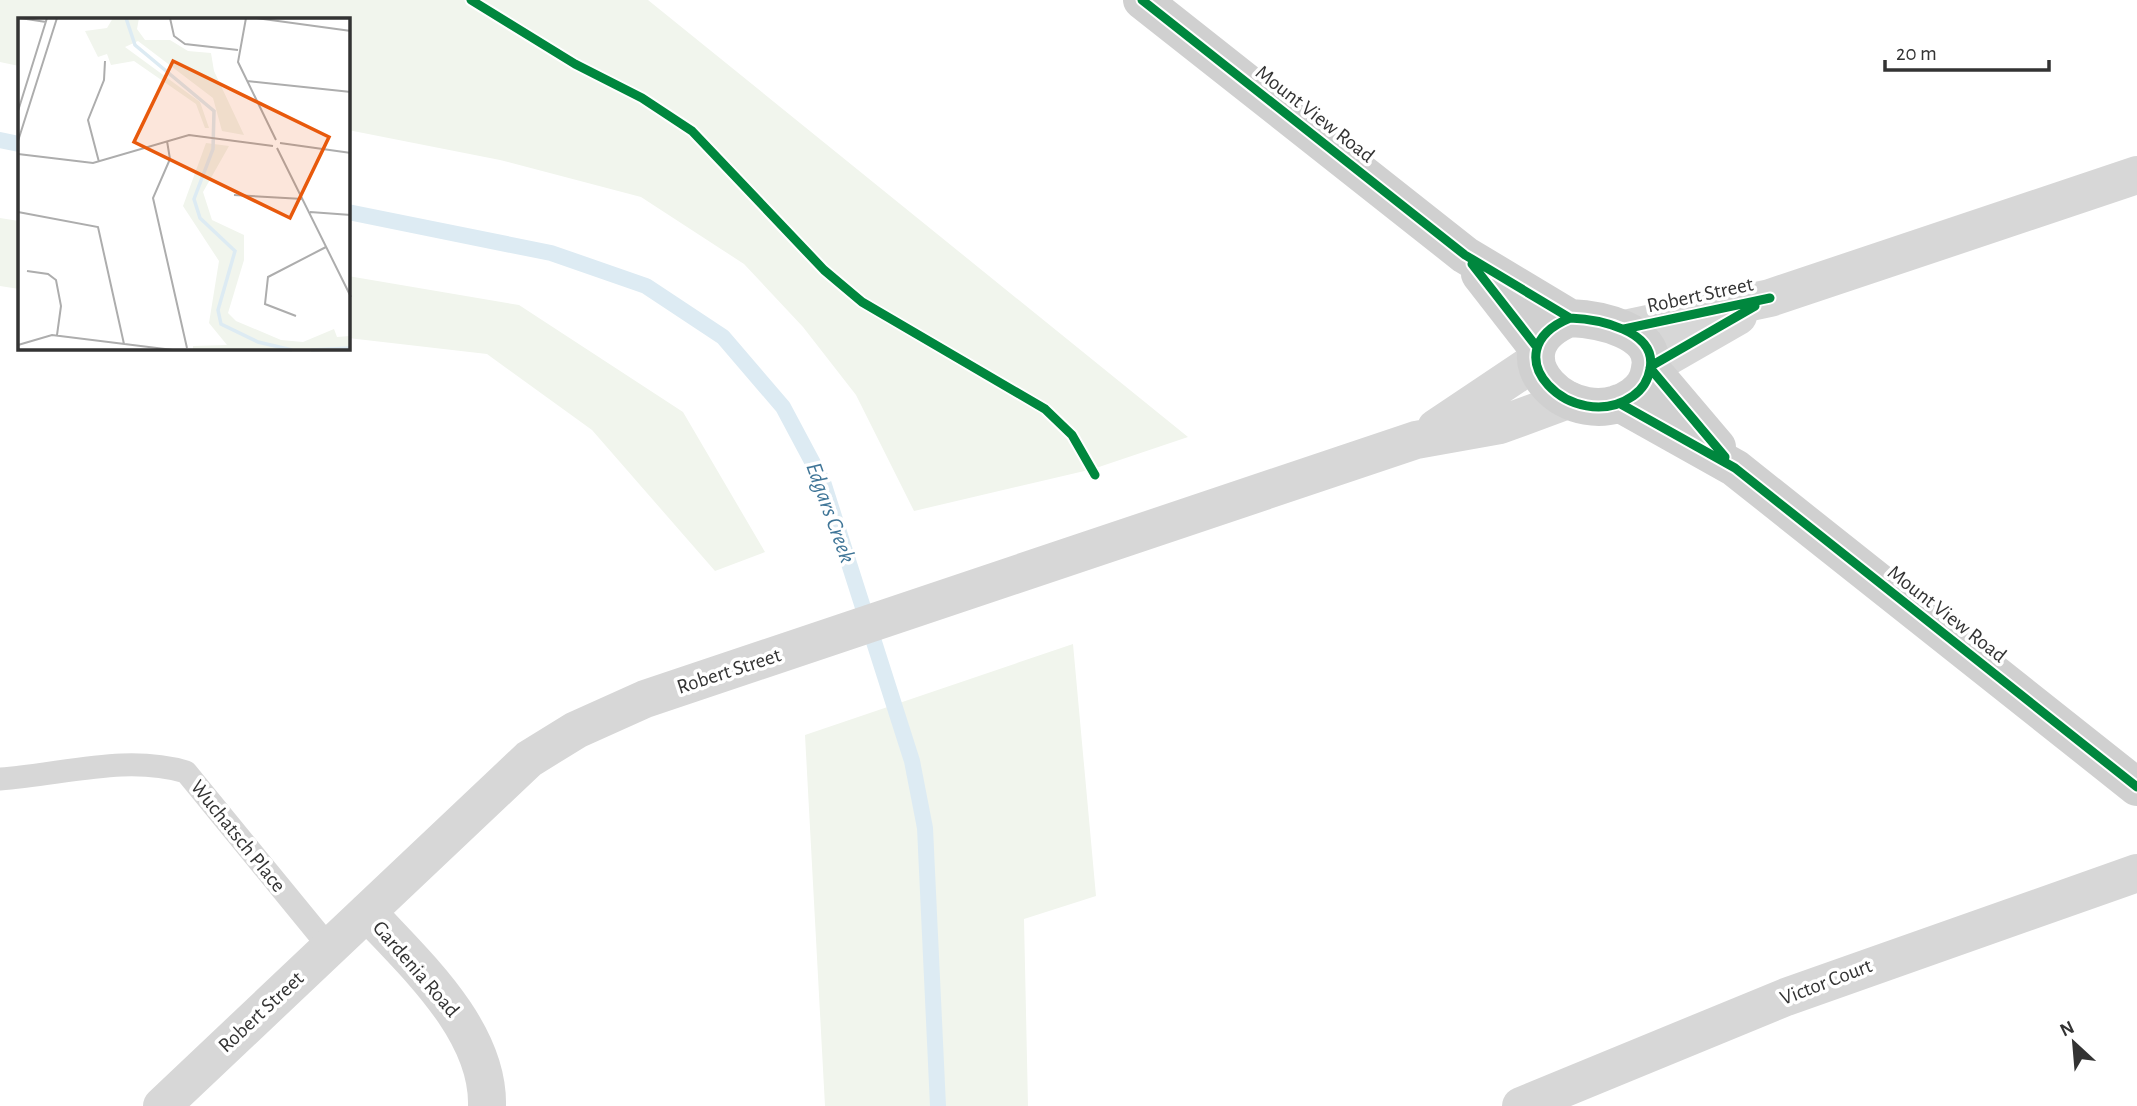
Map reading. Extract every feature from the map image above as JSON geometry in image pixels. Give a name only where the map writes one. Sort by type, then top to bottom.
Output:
[{"type":"street","name":"Mount View Road","points":[[1142,0],[1465,255],[1570,318]]},
{"type":"street","name":"Robert Street","points":[[1625,329],[1770,298],[2137,175]]},
{"type":"street","name":"Mount View Road","points":[[1465,255],[1536,354]]},
{"type":"street","name":"Robert Street","points":[[1650,367],[1770,298]]},
{"type":"street","points":[[1570,318],[1591,318],[1625,329],[1643,344],[1650,354],[1645,385],[1611,406],[1579,405],[1550,391],[1540,377],[1536,354],[1545,332],[1570,318]]},
{"type":"street","name":"Robert Street","points":[[1416,440],[1488,396],[1536,354]]},
{"type":"street","name":"Mount View Road","points":[[1650,367],[1735,468]]},
{"type":"street","name":"Robert Street","points":[[162,1106],[530,759],[576,730],[645,699],[1416,440],[1500,425],[1568,400]]},
{"type":"street","name":"Mount View Road","points":[[1619,403],[1735,468],[2137,787]]},
{"type":"street","name":"Victor Court","points":[[1521,1106],[1811,988],[2137,873]]},
{"type":"street","name":"Gardenia Road","points":[[367,912],[432,982],[460,1019],[476,1052],[488,1106]]},
{"type":"lane","name":"Wuchatsch Place","points":[[0,779],[49,775],[129,762],[161,765],[186,772],[330,948]]},
{"type":"shaded area","points":[[0,0],[648,0],[1188,437],[1093,469],[914,511],[856,395],[803,327],[744,264],[641,197],[500,160],[350,130],[350,18],[18,18],[18,66],[0,62]]},
{"type":"shaded area","points":[[0,218],[18,221],[18,289],[0,286]]},
{"type":"shaded area","points":[[350,276],[519,305],[683,412],[765,552],[715,571],[592,430],[487,354],[350,338]]},
{"type":"shaded area","points":[[1073,644],[1096,896],[1024,919],[1028,1106],[825,1106],[805,735]]},
{"type":"waterway","name":"Edgars Creek","points":[[0,140],[18,144]]},
{"type":"waterway","name":"Edgars Creek","points":[[350,212],[551,253],[646,286],[723,337],[783,407],[823,482],[912,761],[925,828],[938,1106]]},
{"type":"cycle path","points":[[471,0],[575,64],[642,98],[692,131],[824,270],[862,302],[1045,409],[1072,435],[1095,475]]},
{"type":"cycle path","points":[[1142,0],[1465,255],[1570,318]]},
{"type":"cycle path","points":[[1472,264],[1536,346]]},
{"type":"cycle path","points":[[1624,329],[1770,298]]},
{"type":"cycle path","points":[[1651,366],[1755,306]]},
{"type":"cycle path","points":[[1570,318],[1595,321],[1623,329],[1645,345],[1650,356],[1650,369],[1640,391],[1610,406],[1587,406],[1565,398],[1548,385],[1538,368],[1537,350],[1546,333],[1570,318]]},
{"type":"cycle path","points":[[1650,368],[1725,457]]},
{"type":"cycle path","points":[[1619,403],[1735,468],[2137,787]]}]
